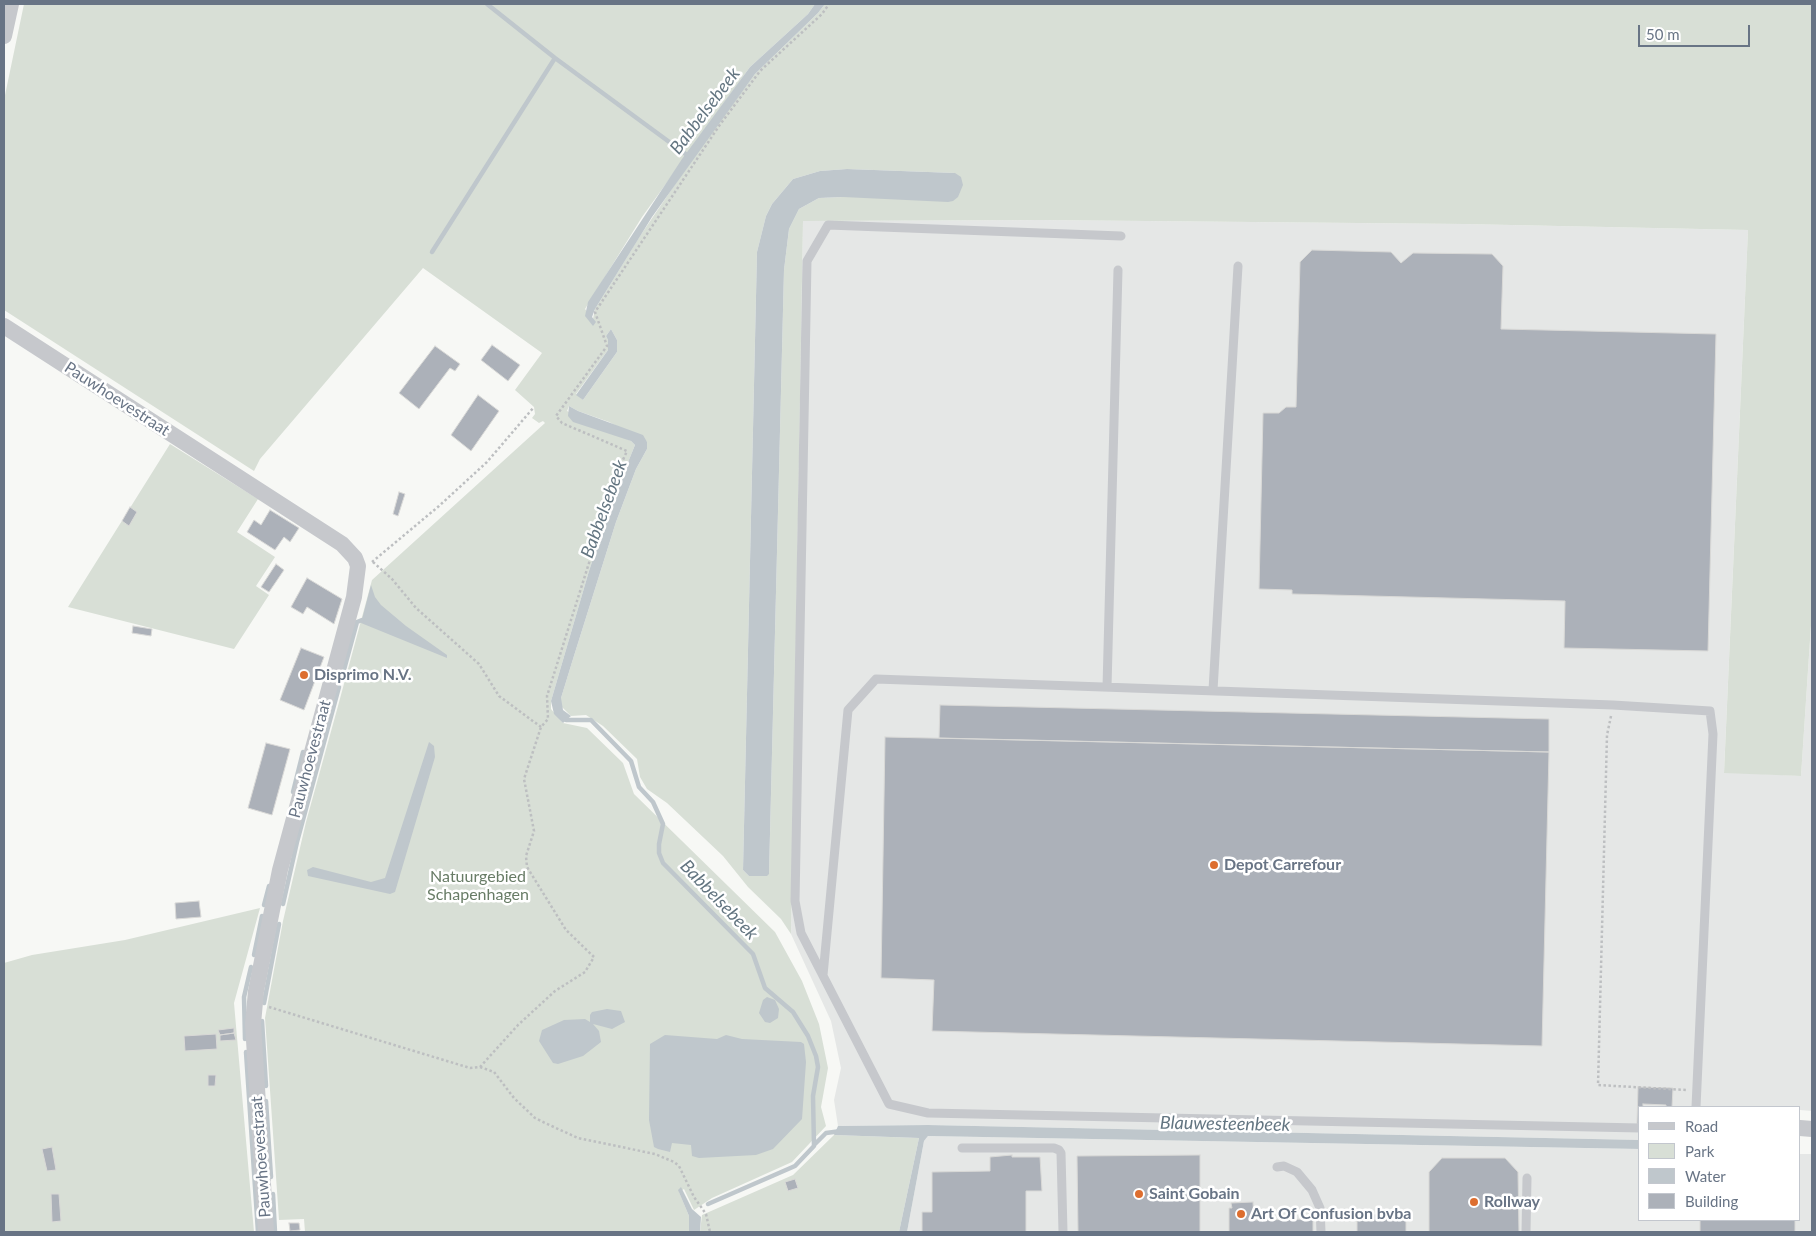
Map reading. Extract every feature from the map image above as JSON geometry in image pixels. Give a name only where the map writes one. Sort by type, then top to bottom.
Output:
[{"type":"street","points":[[4,36],[11,4]]},
{"type":"street","name":"Pauwhoevestraat","points":[[4,326],[342,544],[356,558],[366,564],[354,597],[280,870],[254,1003],[252,1024],[266,1232]]},
{"type":"lane","points":[[1121,236],[828,225],[807,261],[796,901],[801,933],[889,1104],[928,1114],[1638,1128]]},
{"type":"lane","points":[[1213,690],[1238,266]]},
{"type":"lane","points":[[1107,687],[1118,270]]},
{"type":"lane","points":[[823,976],[848,710],[876,678],[1613,705],[1710,711],[1713,734],[1696,1106]]},
{"type":"lane","points":[[962,1148],[1054,1148],[1059,1150],[1061,1153],[1063,1232]]},
{"type":"lane","points":[[1277,1167],[1284,1166],[1297,1172],[1312,1190],[1320,1208],[1320,1232]]},
{"type":"lane","points":[[1526,1232],[1527,1178]]},
{"type":"path","points":[[480,1067],[555,991],[585,972],[594,957],[566,930],[528,868],[526,856],[534,831],[524,779],[541,727],[548,719],[547,696],[618,471],[627,451],[562,423],[556,416],[607,346],[595,312],[718,126],[760,71],[822,14],[829,4]]},
{"type":"path","points":[[534,407],[487,462],[440,506],[366,564],[392,579],[416,608],[479,664],[499,696],[541,727]]},
{"type":"path","points":[[1613,705],[1607,736],[1598,1085],[1697,1090]]},
{"type":"path","points":[[254,1003],[470,1068],[480,1067],[494,1072],[514,1098],[536,1118],[545,1123],[578,1138],[655,1154],[674,1162],[706,1214],[710,1232]]},
{"type":"shaded area","points":[[1041,220],[1464,224],[1748,230],[1724,772],[1801,776],[1812,610],[1812,1111],[1801,1110],[1801,1106],[1638,1106],[1638,1140],[928,1125],[838,1126],[834,1100],[841,1068],[831,1021],[791,934],[803,221]]},
{"type":"shaded area","points":[[928,1136],[1638,1149],[1638,1221],[1801,1221],[1801,1154],[1812,1154],[1812,1232],[907,1232],[924,1141]]},
{"type":"green space","name":"Natuurgebied Schapenhagen","points":[[24,4],[815,4],[808,14],[750,67],[642,217],[585,309],[593,319],[595,309],[640,236],[699,149],[755,74],[825,4],[1812,4],[1812,610],[1801,776],[1724,773],[1748,230],[1464,224],[1041,220],[803,221],[791,934],[781,919],[748,887],[723,856],[667,803],[647,789],[640,777],[637,759],[603,726],[586,715],[571,716],[561,706],[561,698],[616,522],[636,469],[647,449],[647,442],[609,422],[569,406],[567,411],[631,441],[635,445],[613,499],[589,571],[551,701],[551,709],[563,723],[587,728],[623,763],[634,794],[775,932],[802,981],[819,1024],[828,1068],[821,1107],[826,1126],[792,1162],[712,1198],[694,1210],[684,1189],[679,1192],[689,1216],[689,1232],[305,1232],[304,1219],[279,1220],[265,1018],[283,921],[306,822],[372,580],[545,423],[543,421],[539,423],[532,418],[535,414],[534,407],[515,390],[542,353],[423,268],[260,459],[254,471],[4,310],[4,100]],"holes":[[[847,169],[955,173],[843,197],[819,198],[799,209],[789,229],[784,270],[769,874],[749,876],[743,870],[757,252],[766,216],[772,204],[793,179],[820,171]],[[611,329],[617,340],[617,352],[583,400],[576,394],[608,350],[606,336]]]},
{"type":"green space","points":[[170,444],[258,499],[237,532],[275,557],[256,586],[269,595],[234,649],[68,607]]},
{"type":"green space","points":[[260,908],[234,1003],[254,1232],[4,1232],[4,963],[32,955],[125,940]]},
{"type":"green space","points":[[834,1135],[919,1138],[899,1232],[700,1232],[702,1215],[793,1175]]},
{"type":"water","points":[[815,4],[825,4],[755,74],[652,217],[595,309],[592,317],[596,322],[593,326],[585,316],[588,302],[682,159],[750,67],[808,14]]},
{"type":"water","points":[[847,169],[955,173],[961,177],[963,185],[958,197],[948,202],[843,197],[819,198],[799,209],[789,229],[784,270],[769,874],[767,876],[749,876],[743,870],[757,252],[766,216],[772,204],[793,179],[820,171]]},
{"type":"water","points":[[611,329],[617,340],[617,352],[583,400],[576,395],[608,350],[606,336]]},
{"type":"water","points":[[569,406],[643,435],[647,442],[647,449],[636,469],[616,522],[561,698],[563,710],[571,716],[563,723],[554,714],[551,701],[589,571],[613,499],[635,445],[631,441],[573,422],[568,416]]},
{"type":"water","points":[[371,585],[375,597],[381,605],[406,626],[447,655],[447,658],[361,623]]},
{"type":"water","points":[[429,742],[434,746],[435,757],[395,892],[390,894],[308,876],[307,870],[313,867],[371,882],[385,878]]},
{"type":"water","points":[[767,997],[775,1000],[779,1009],[778,1018],[770,1023],[765,1022],[759,1013],[763,1000]]},
{"type":"water","points":[[607,1009],[621,1011],[625,1022],[612,1029],[593,1024],[599,1031],[601,1042],[583,1056],[558,1064],[553,1063],[539,1041],[542,1030],[564,1020],[585,1019],[590,1022],[592,1012]]},
{"type":"water","points":[[665,1035],[717,1039],[726,1035],[742,1039],[801,1042],[804,1044],[806,1062],[802,1119],[773,1149],[756,1155],[699,1158],[692,1156],[691,1145],[672,1143],[670,1152],[654,1147],[649,1120],[650,1044]]},
{"type":"water","points":[[928,1125],[1638,1140],[1638,1149],[928,1136],[924,1141],[907,1232],[899,1232],[919,1138],[834,1135],[838,1126]]},
{"type":"water","points":[[681,1187],[692,1209],[701,1217],[700,1232],[689,1232],[689,1216],[678,1190]]},
{"type":"building","points":[[1312,250],[1391,252],[1401,263],[1413,253],[1492,254],[1503,266],[1501,329],[1716,334],[1708,651],[1564,648],[1565,601],[1292,594],[1292,590],[1259,589],[1263,413],[1279,413],[1286,407],[1296,407],[1300,262]]},
{"type":"building","points":[[492,345],[520,365],[508,381],[481,360]]},
{"type":"building","points":[[435,346],[460,364],[455,371],[450,368],[419,409],[399,393]]},
{"type":"building","points":[[478,395],[499,411],[471,451],[451,435]]},
{"type":"building","points":[[399,492],[405,494],[398,516],[393,514]]},
{"type":"building","points":[[130,507],[137,512],[129,526],[122,521]]},
{"type":"building","points":[[270,510],[299,528],[290,542],[284,537],[275,550],[247,532],[254,520],[261,525]]},
{"type":"building","points":[[276,564],[284,570],[269,592],[261,587]]},
{"type":"building","points":[[307,578],[342,599],[334,624],[307,607],[303,614],[291,607]]},
{"type":"building","points":[[133,626],[152,629],[151,636],[132,633]]},
{"type":"building","name":"Disprimo N.V.","points":[[301,648],[324,657],[304,710],[280,700]]},
{"type":"building","points":[[940,705],[1549,719],[1549,752],[939,738]]},
{"type":"building","name":"Depot Carrefour","points":[[885,737],[1549,752],[1542,1046],[932,1031],[934,980],[881,978]]},
{"type":"building","points":[[266,743],[290,749],[272,815],[248,808]]},
{"type":"building","points":[[199,901],[201,917],[176,919],[175,903]]},
{"type":"building","points":[[234,1028],[234,1033],[220,1035],[218,1030]]},
{"type":"building","points":[[234,1033],[236,1040],[220,1041],[220,1035]]},
{"type":"building","points":[[216,1034],[217,1049],[185,1051],[184,1036]]},
{"type":"building","points":[[208,1075],[216,1075],[215,1086],[208,1086]]},
{"type":"building","points":[[1638,1087],[1673,1088],[1672,1106],[1638,1106],[1637,1124]]},
{"type":"building","points":[[1643,1104],[1666,1105],[1666,1106],[1643,1106]]},
{"type":"building","points":[[52,1147],[56,1170],[47,1171],[42,1149]]},
{"type":"building","points":[[1012,1155],[1012,1157],[1040,1157],[1042,1191],[1026,1191],[1026,1232],[922,1232],[922,1212],[932,1212],[932,1172],[990,1171],[990,1157]]},
{"type":"building","name":"Saint Gobain","points":[[1200,1155],[1200,1232],[1078,1232],[1077,1156]]},
{"type":"building","name":"Rollway","points":[[1442,1158],[1505,1158],[1518,1172],[1519,1232],[1429,1232],[1429,1172]]},
{"type":"building","points":[[795,1179],[798,1188],[788,1191],[785,1182]]},
{"type":"building","points":[[51,1194],[59,1194],[61,1221],[52,1222]]},
{"type":"building","name":"Art Of Confusion bvba","points":[[1253,1202],[1254,1220],[1313,1219],[1313,1232],[1229,1232],[1229,1208],[1232,1208],[1231,1203]]},
{"type":"building","points":[[1357,1214],[1406,1214],[1406,1232],[1357,1232]]},
{"type":"building","points":[[1700,1221],[1795,1221],[1795,1232],[1700,1232]]},
{"type":"building","points":[[289,1223],[299,1223],[300,1230],[290,1231]]},
{"type":"waterway","points":[[487,4],[555,58],[687,155]]},
{"type":"waterway","points":[[432,252],[555,58]]},
{"type":"waterway","points":[[342,677],[357,622],[362,620]]},
{"type":"waterway","points":[[283,904],[297,842],[339,687]]},
{"type":"waterway","name":"Babbelsebeek","points":[[562,717],[566,720],[591,720],[631,761],[639,787],[653,802],[663,824],[659,844],[659,853],[663,863],[753,954],[765,988],[793,1012],[808,1036],[816,1056],[818,1067],[813,1096],[814,1146],[795,1166],[708,1204]]},
{"type":"waterway","points":[[293,792],[303,752]]},
{"type":"waterway","points":[[264,905],[269,886]]},
{"type":"waterway","points":[[254,955],[262,916]]},
{"type":"waterway","points":[[264,1003],[279,924]]},
{"type":"waterway","points":[[245,1039],[244,997],[251,967]]},
{"type":"waterway","points":[[262,1021],[266,1086]]},
{"type":"waterway","points":[[246,1052],[258,1232]]},
{"type":"waterway","points":[[266,1101],[271,1177]]},
{"type":"waterway","name":"Blauwesteenbeek","points":[[814,1145],[826,1133],[841,1131]]},
{"type":"waterway","points":[[273,1194],[275,1232]]},
{"type":"place","name":"Disprimo N.V.","points":[[304,675]]},
{"type":"place","name":"Depot Carrefour","points":[[1214,865]]},
{"type":"place","name":"Saint Gobain","points":[[1139,1194]]},
{"type":"place","name":"Rollway","points":[[1474,1202]]},
{"type":"place","name":"Art Of Confusion bvba","points":[[1241,1214]]}]
